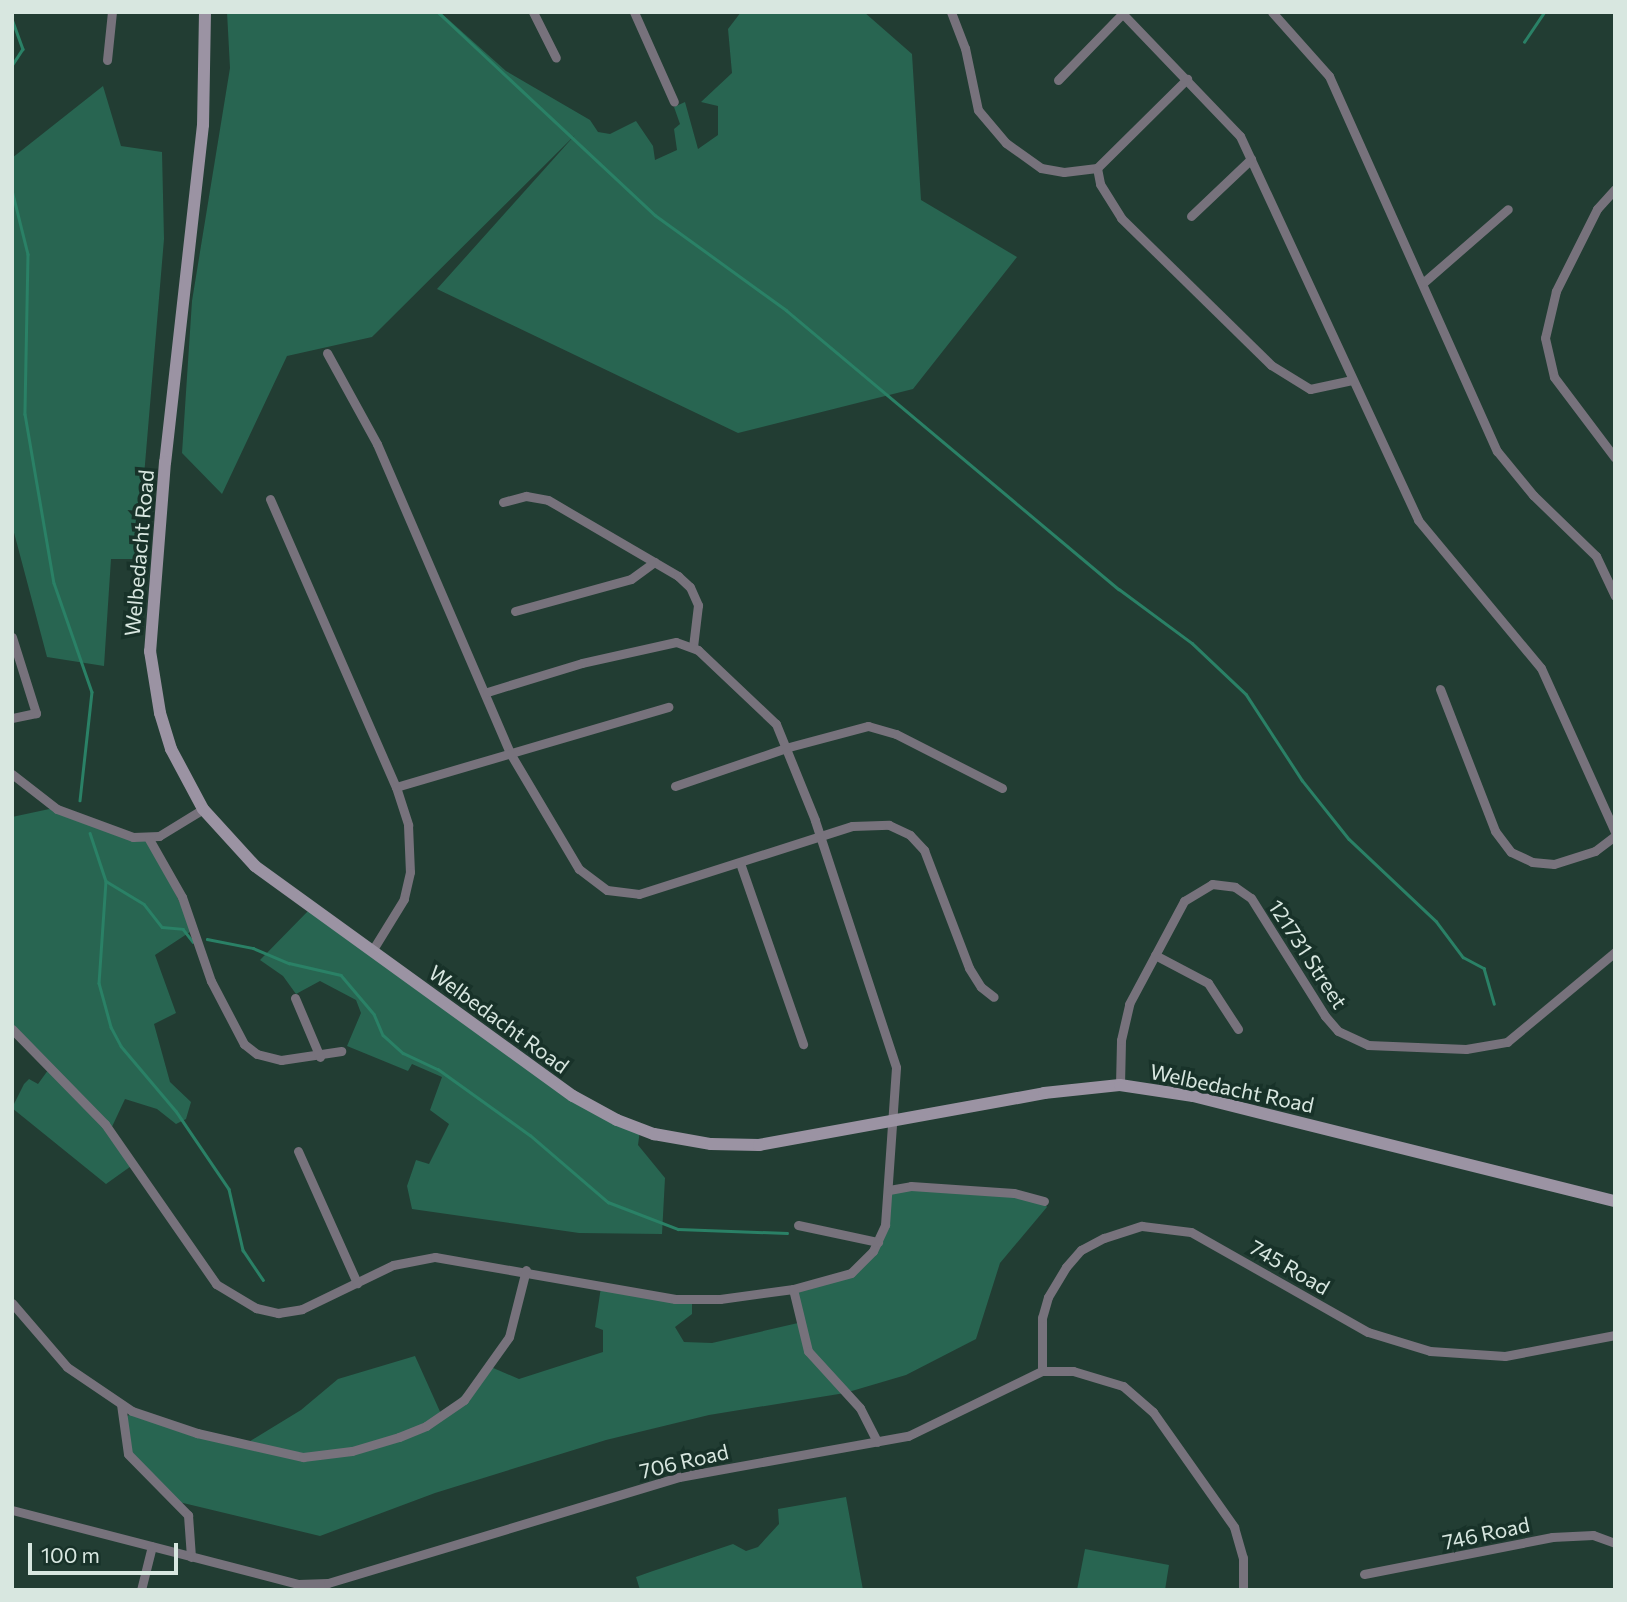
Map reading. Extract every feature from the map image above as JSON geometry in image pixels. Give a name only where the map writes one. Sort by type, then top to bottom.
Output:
[{"type":"street","points":[[107,60],[112,12]]},
{"type":"street","name":"Welbedacht Road","points":[[205,12],[203,125],[150,629],[153,672],[164,729],[203,809],[255,866],[573,1096],[640,1129],[711,1144],[759,1145],[1044,1093],[1120,1085],[1193,1096],[1615,1201]]},
{"type":"street","points":[[634,12],[674,102]]},
{"type":"street","points":[[951,12],[965,48],[973,99],[988,125],[1041,168],[1064,173],[1097,168],[1187,79]]},
{"type":"street","points":[[1272,12],[1329,76],[1452,344],[1468,394],[1497,451],[1532,495],[1596,556],[1615,596]]},
{"type":"street","points":[[1058,80],[1122,13],[1220,110],[1251,159],[1418,520],[1541,668],[1615,834],[1595,850],[1554,864],[1532,862],[1511,852],[1495,831],[1440,689]]},
{"type":"street","points":[[533,18],[556,58]]},
{"type":"street","points":[[1191,216],[1251,159]]},
{"type":"street","points":[[1097,168],[1108,199],[1129,227],[1271,365],[1310,389],[1352,380]]},
{"type":"street","points":[[1615,189],[1597,209],[1556,290],[1545,338],[1554,377],[1615,458]]},
{"type":"street","points":[[1424,282],[1508,209]]},
{"type":"street","points":[[327,353],[379,450],[487,692],[510,753],[569,856],[599,887],[629,895],[647,893],[819,836],[875,823],[896,827],[916,840],[936,875],[969,968],[981,988],[995,997]]},
{"type":"street","points":[[503,502],[526,496],[548,500],[684,581],[695,596],[700,615],[693,647]]},
{"type":"street","points":[[270,499],[396,787],[408,825],[410,872],[399,911],[372,951]]},
{"type":"street","points":[[515,611],[625,582],[654,562]]},
{"type":"street","points":[[12,637],[36,713],[12,718]]},
{"type":"street","points":[[12,1029],[105,1124],[223,1292],[247,1305],[278,1312],[313,1305],[403,1262],[435,1256],[526,1270],[675,1299],[720,1299],[793,1289],[850,1272],[878,1242],[889,1190],[895,1122],[893,1051],[789,747],[770,717],[693,647],[676,642],[655,643],[487,692]]},
{"type":"street","points":[[396,787],[668,707]]},
{"type":"street","points":[[675,786],[789,747],[876,727],[1002,788]]},
{"type":"street","points":[[12,774],[79,820],[149,838],[203,809]]},
{"type":"street","points":[[149,838],[182,897],[211,981],[239,1038],[249,1049],[271,1058],[320,1057],[341,1051]]},
{"type":"street","points":[[740,863],[803,1044]]},
{"type":"street","name":"121731 Street","points":[[1120,1085],[1125,1017],[1155,955],[1189,896],[1212,884],[1228,885],[1251,898],[1338,1031],[1368,1045],[1466,1049],[1496,1045],[1517,1036],[1615,952]]},
{"type":"street","points":[[1155,955],[1208,984],[1238,1030]]},
{"type":"street","points":[[295,998],[320,1057]]},
{"type":"street","points":[[298,1151],[357,1283]]},
{"type":"street","points":[[889,1190],[911,1186],[1014,1194],[1044,1200]]},
{"type":"street","points":[[798,1225],[878,1242]]},
{"type":"street","name":"745 Road","points":[[1042,1371],[1042,1318],[1048,1297],[1066,1267],[1081,1250],[1142,1226],[1191,1232],[1368,1332],[1430,1351],[1505,1356],[1615,1335]]},
{"type":"street","points":[[12,1303],[67,1367],[121,1404],[170,1426],[292,1456],[340,1453],[399,1437],[453,1408],[488,1372],[509,1337],[526,1270]]},
{"type":"street","points":[[793,1289],[811,1357],[860,1408],[877,1442]]},
{"type":"street","name":"706 Road","points":[[12,1510],[298,1584],[334,1582],[679,1477],[877,1442],[924,1430],[1042,1371],[1073,1371],[1108,1378],[1138,1396],[1153,1412],[1234,1527],[1243,1558],[1243,1590]]},
{"type":"street","points":[[121,1404],[128,1454],[188,1515],[191,1557]]},
{"type":"street","name":"746 Road","points":[[1364,1574],[1552,1537],[1593,1535],[1615,1542]]},
{"type":"street","points":[[141,1590],[152,1546]]},
{"type":"green space","points":[[227,12],[440,12],[506,71],[590,120],[598,132],[610,134],[636,121],[653,146],[655,160],[677,150],[674,129],[680,124],[674,107],[685,102],[698,149],[718,135],[718,106],[701,102],[732,73],[728,29],[741,12],[864,12],[912,54],[921,200],[1017,257],[913,389],[738,433],[437,289],[575,135],[372,337],[287,356],[222,494],[182,453],[192,301],[230,68]]},
{"type":"green space","points":[[103,86],[121,146],[162,152],[164,239],[137,559],[111,559],[104,666],[47,657],[12,525],[12,158]]},
{"type":"green space","points":[[54,808],[149,839],[193,930],[155,955],[176,1013],[154,1024],[170,1082],[191,1102],[186,1119],[176,1124],[157,1109],[125,1099],[110,1131],[134,1164],[106,1184],[12,1108],[24,1084],[29,1079],[38,1084],[51,1066],[12,1030],[12,817]]},
{"type":"green space","points":[[310,909],[537,1074],[640,1130],[638,1145],[665,1178],[662,1234],[579,1233],[412,1209],[407,1186],[416,1160],[429,1164],[449,1124],[430,1110],[442,1077],[412,1064],[408,1071],[347,1046],[361,1013],[356,1000],[320,981],[296,994],[283,976],[260,960]]},
{"type":"green space","points":[[896,1187],[1014,1195],[1043,1201],[1047,1207],[1000,1263],[976,1339],[906,1375],[845,1393],[709,1415],[606,1440],[435,1493],[320,1536],[179,1502],[133,1461],[126,1417],[132,1413],[242,1446],[301,1410],[338,1379],[415,1356],[442,1416],[491,1367],[519,1379],[603,1352],[603,1330],[595,1327],[601,1287],[692,1301],[692,1314],[675,1327],[684,1342],[712,1343],[798,1323],[792,1289],[841,1278],[879,1242],[889,1190]]},
{"type":"green space","points":[[846,1497],[863,1590],[640,1590],[636,1577],[733,1544],[746,1551],[758,1547],[779,1524],[778,1509]]},
{"type":"green space","points":[[1085,1549],[1169,1565],[1165,1590],[1077,1590]]},
{"type":"waterway","points":[[438,12],[655,215],[786,310],[1119,589],[1192,643],[1246,694],[1302,780],[1349,839],[1436,921],[1463,957],[1484,968],[1494,1004]]},
{"type":"waterway","points":[[1524,42],[1544,12]]},
{"type":"waterway","points":[[12,19],[23,49],[12,66]]},
{"type":"waterway","points":[[12,190],[28,254],[25,414],[54,583],[92,692],[80,800]]},
{"type":"waterway","points":[[90,833],[106,881],[144,904],[162,927],[183,929],[193,942]]},
{"type":"waterway","points":[[106,881],[99,983],[111,1027],[121,1046],[176,1111],[229,1189],[243,1250],[263,1280]]},
{"type":"waterway","points":[[207,939],[253,948],[289,963],[341,975],[374,1014],[383,1035],[403,1053],[438,1069],[530,1135],[608,1202],[678,1229],[787,1233]]}]
